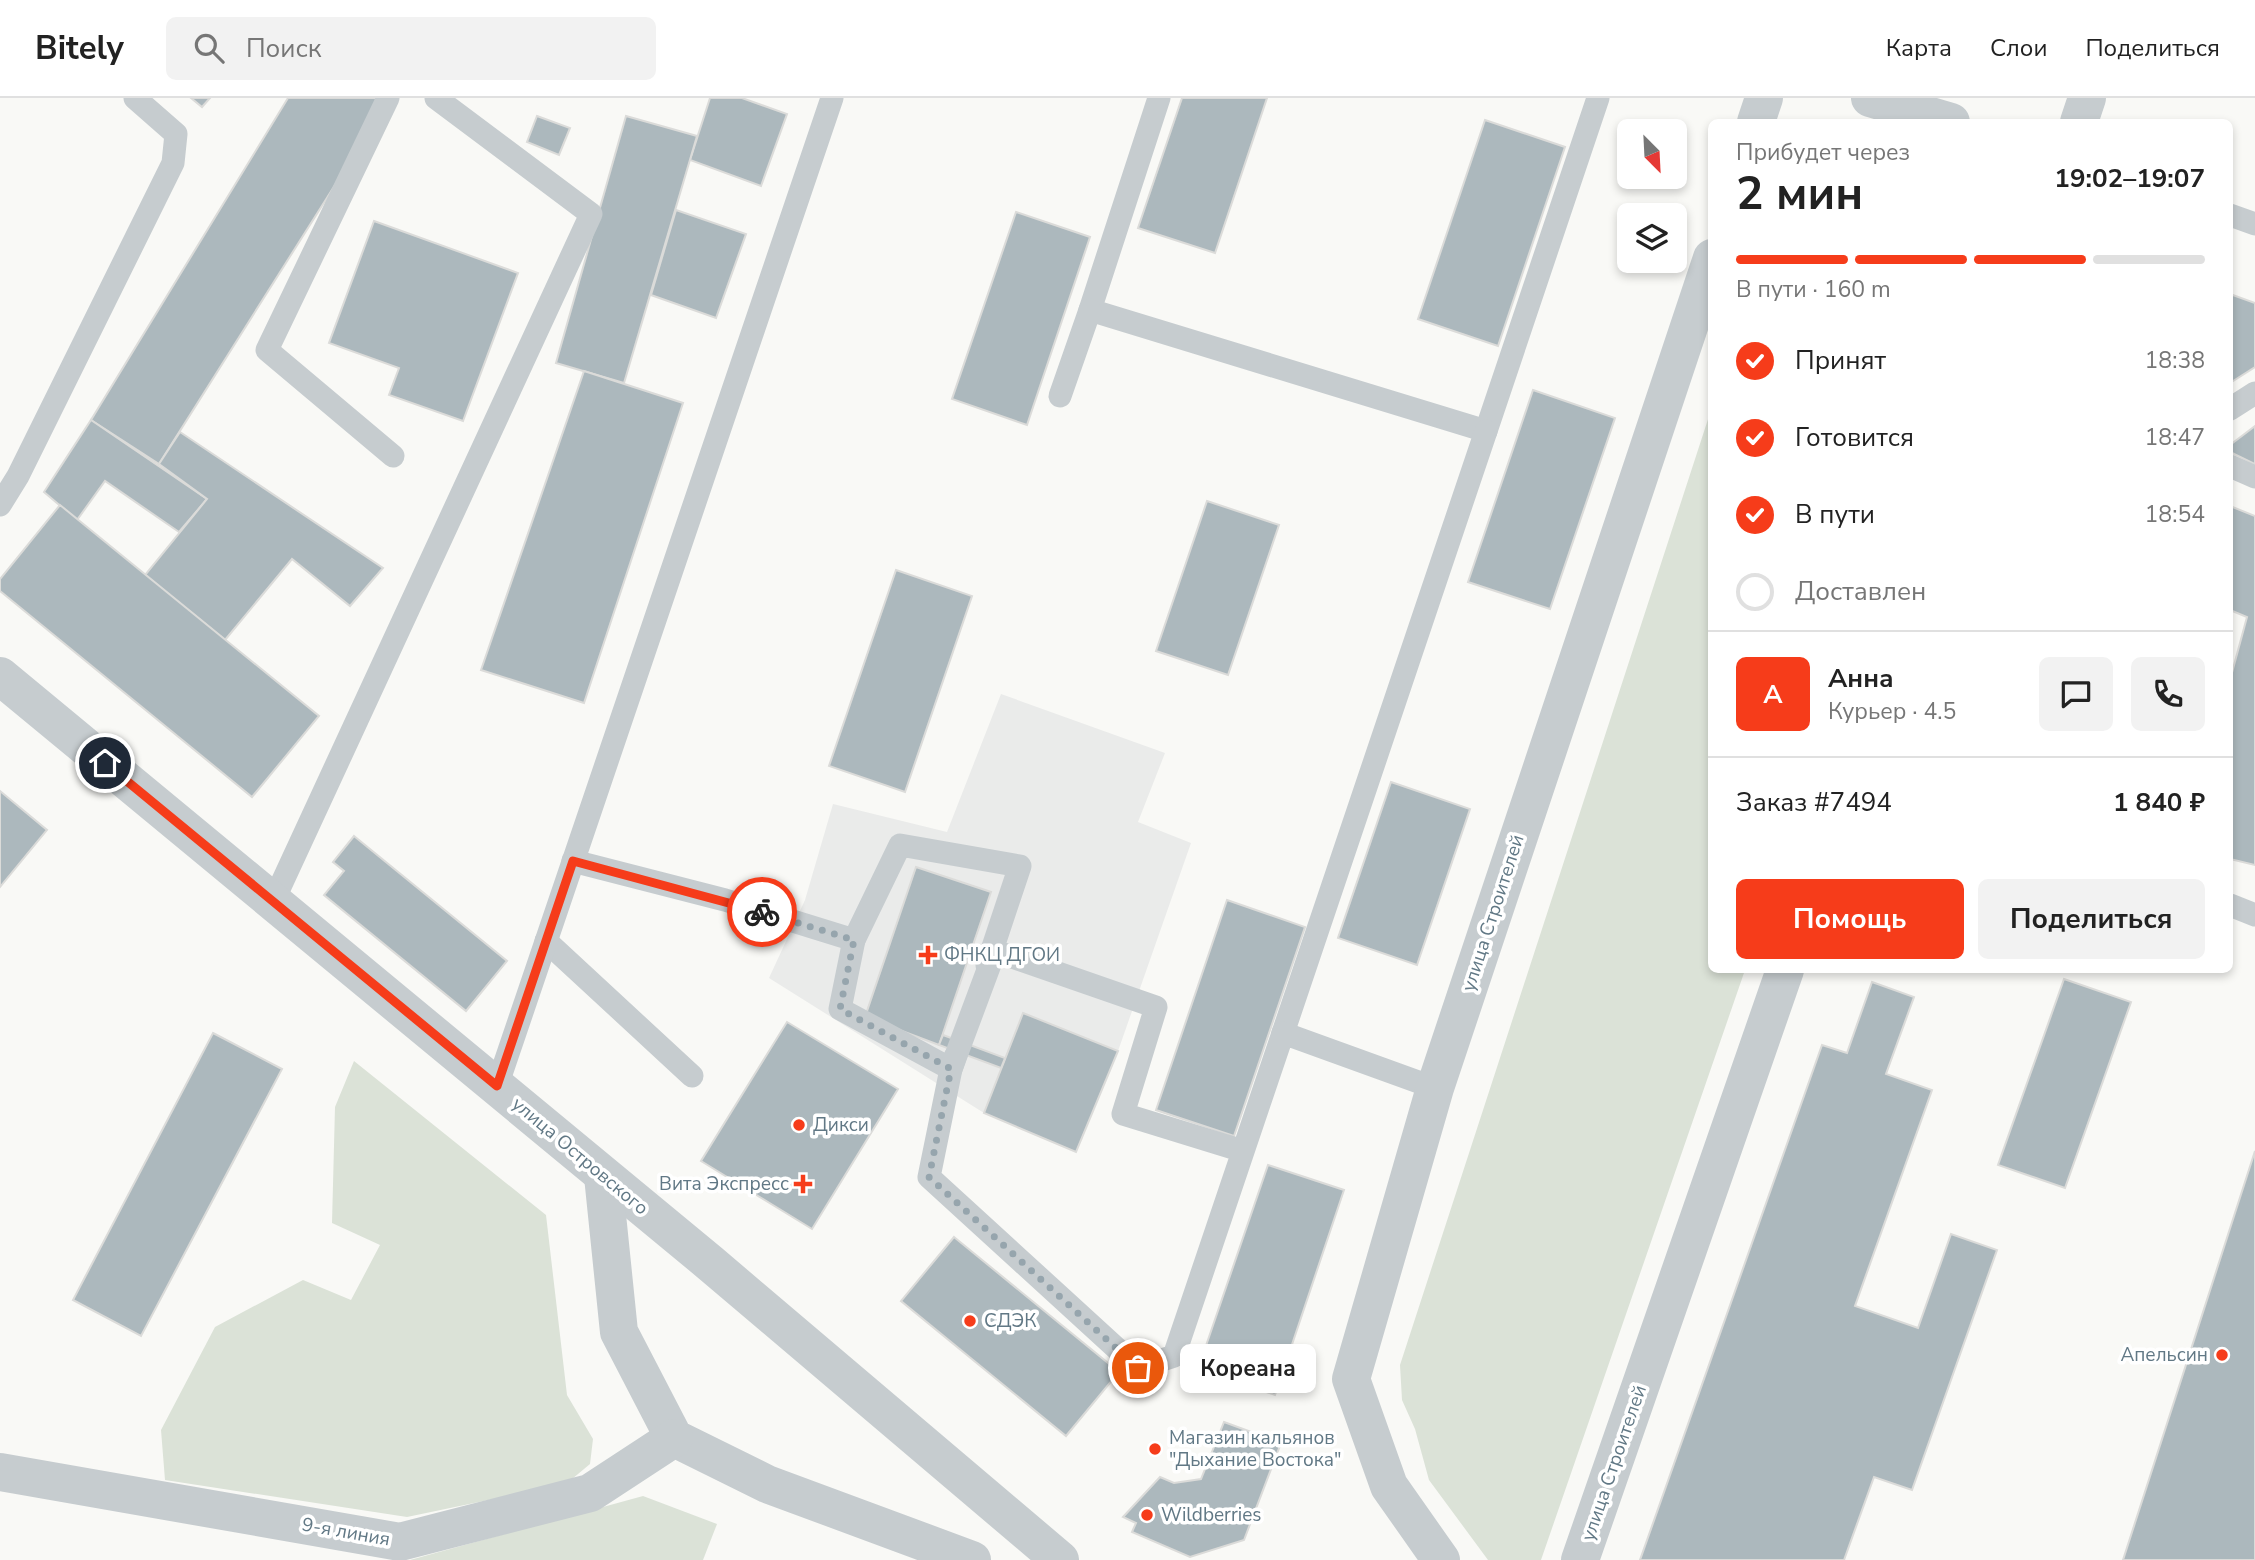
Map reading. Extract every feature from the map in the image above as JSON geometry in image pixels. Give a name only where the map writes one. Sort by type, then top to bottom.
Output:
[{"type":"street","points":[[1757,119],[1764,98]]},
{"type":"street","points":[[1870,98],[1941,119]]},
{"type":"street","points":[[2080,119],[2087,98]]},
{"type":"street","name":"улица Строителей","points":[[1441,1560],[1389,1486],[1351,1379],[1436,1088],[1708,270]]},
{"type":"street","name":"улица Островского","points":[[0,676],[710,1263],[1060,1560]]},
{"type":"street","name":"улица Строителей","points":[[1580,1560],[1784,973]]},
{"type":"street","points":[[603,1176],[619,1332],[674,1438],[766,1485],[972,1560]]},
{"type":"street","name":"9-я линия","points":[[0,1472],[400,1542],[590,1493],[674,1438]]},
{"type":"lane","points":[[0,505],[24,463],[173,163],[176,134],[135,98]]},
{"type":"lane","points":[[388,98],[267,350],[393,456]]},
{"type":"lane","points":[[273,902],[591,215],[436,98]]},
{"type":"lane","points":[[497,1086],[832,98]]},
{"type":"lane","points":[[1060,396],[1159,98]]},
{"type":"lane","points":[[951,1069],[840,1009],[854,940],[900,845],[1020,866],[951,1069],[929,1177],[1138,1368],[1174,1356],[1598,98]]},
{"type":"lane","points":[[2233,216],[2255,224]]},
{"type":"lane","points":[[1090,310],[1486,431]]},
{"type":"lane","points":[[2233,407],[2255,393]]},
{"type":"lane","points":[[2233,467],[2255,477]]},
{"type":"lane","points":[[573,861],[725,900],[854,940]]},
{"type":"lane","points":[[2233,906],[2255,915]]},
{"type":"lane","points":[[546,941],[692,1076]]},
{"type":"lane","points":[[951,1069],[995,951],[1156,1007],[1123,1114],[1243,1151]]},
{"type":"lane","points":[[1283,1033],[1436,1088]]},
{"type":"shaded area","points":[[1708,419],[1708,973],[1744,973],[1541,1560],[1488,1560],[1429,1480],[1415,1429],[1402,1400],[1400,1365]]},
{"type":"shaded area","points":[[1001,694],[1165,753],[1138,822],[1191,843],[1118,1051],[1076,1152],[984,1113],[769,978],[805,900],[833,804],[947,832]]},
{"type":"shaded area","points":[[354,1061],[546,1215],[567,1395],[593,1439],[590,1464],[566,1484],[407,1517],[165,1480],[161,1430],[215,1327],[303,1280],[351,1300],[380,1245],[332,1223],[335,1107]]},
{"type":"shaded area","points":[[643,1496],[717,1524],[703,1560],[410,1560]]},
{"type":"building","points":[[191,98],[210,98],[202,107]]},
{"type":"building","points":[[288,98],[390,98],[159,464],[91,420]]},
{"type":"building","points":[[710,98],[742,98],[787,114],[761,186],[690,160]]},
{"type":"building","points":[[1182,98],[1267,98],[1215,253],[1138,228]]},
{"type":"building","points":[[537,116],[570,128],[559,155],[527,142]]},
{"type":"building","points":[[626,116],[697,136],[624,383],[556,363]]},
{"type":"building","points":[[1485,120],[1565,147],[1498,346],[1418,319]]},
{"type":"building","points":[[676,210],[746,234],[716,318],[651,295]]},
{"type":"building","points":[[1016,212],[1090,237],[1027,425],[952,399]]},
{"type":"building","points":[[374,221],[518,273],[463,421],[389,395],[399,368],[329,343]]},
{"type":"building","points":[[2233,295],[2255,303],[2255,367],[2233,381]]},
{"type":"building","points":[[584,371],[683,403],[584,703],[481,670]]},
{"type":"building","points":[[1533,390],[1615,418],[1550,609],[1468,582]]},
{"type":"building","points":[[91,420],[207,499],[179,532],[105,481],[77,520],[44,492]]},
{"type":"building","points":[[2255,426],[2255,464],[2233,453],[2233,443]]},
{"type":"building","points":[[180,432],[383,568],[350,606],[292,559],[225,640],[145,575],[207,499],[159,464]]},
{"type":"building","points":[[1207,501],[1279,525],[1228,675],[1156,651]]},
{"type":"building","points":[[60,505],[319,716],[252,797],[0,591],[0,579]]},
{"type":"building","points":[[2233,507],[2255,516],[2255,865],[2233,860],[2233,669],[2247,617],[2233,611]]},
{"type":"building","points":[[896,570],[972,596],[905,792],[829,766]]},
{"type":"building","points":[[1391,782],[1470,809],[1417,965],[1338,938]]},
{"type":"building","points":[[0,791],[47,830],[0,887]]},
{"type":"building","points":[[354,836],[507,961],[466,1011],[324,895],[344,871],[333,862]]},
{"type":"building","name":"ФНКЦ ДГОИ","points":[[916,867],[991,892],[939,1045],[865,1017]]},
{"type":"building","points":[[1227,900],[1305,927],[1234,1136],[1156,1110]]},
{"type":"building","points":[[2064,979],[2131,1002],[2065,1188],[1998,1165]]},
{"type":"building","points":[[1872,982],[1914,997],[1886,1074],[1932,1090],[1855,1306],[1918,1328],[1951,1234],[1997,1250],[1912,1490],[1874,1477],[1844,1560],[1640,1560],[1822,1045],[1847,1053]]},
{"type":"building","name":"ФНКЦ ДГОИ","points":[[1023,1013],[1118,1051],[1076,1152],[984,1113]]},
{"type":"building","name":"Дикси","points":[[787,1022],[898,1089],[812,1229],[701,1161]]},
{"type":"building","points":[[213,1033],[282,1069],[141,1336],[73,1300]]},
{"type":"building","points":[[943,1035],[1005,1058],[1001,1068],[939,1045]]},
{"type":"building","name":"Апельсин","points":[[2255,1151],[2255,1560],[2123,1560]]},
{"type":"building","points":[[1268,1165],[1344,1190],[1275,1395],[1198,1369]]},
{"type":"building","points":[[954,1237],[1119,1372],[1066,1436],[901,1301]]},
{"type":"building","points":[[1224,1422],[1281,1443],[1244,1540],[1190,1557],[1132,1532],[1136,1523],[1123,1517],[1160,1477],[1174,1483],[1201,1479]]},
{"type":"way so far","points":[[762,912],[854,940],[840,1009],[951,1069],[929,1177],[1138,1368]]},
{"type":"place","name":"ФНКЦ ДГОИ","points":[[928,955]]},
{"type":"place","name":"Дикси","points":[[799,1125]]},
{"type":"place","name":"Вита Экспресс","points":[[803,1184]]},
{"type":"place","name":"СДЭК","points":[[970,1321]]},
{"type":"place","name":"Апельсин","points":[[2222,1355]]},
{"type":"place","name":"Кореана","points":[[1138,1368]]},
{"type":"place","name":"Магазин кальянов \"Дыхание Востока\"","points":[[1155,1449]]},
{"type":"place","name":"Wildberries","points":[[1147,1515]]},
{"type":"route","points":[[105,763],[497,1086],[573,861],[762,912]]}]
